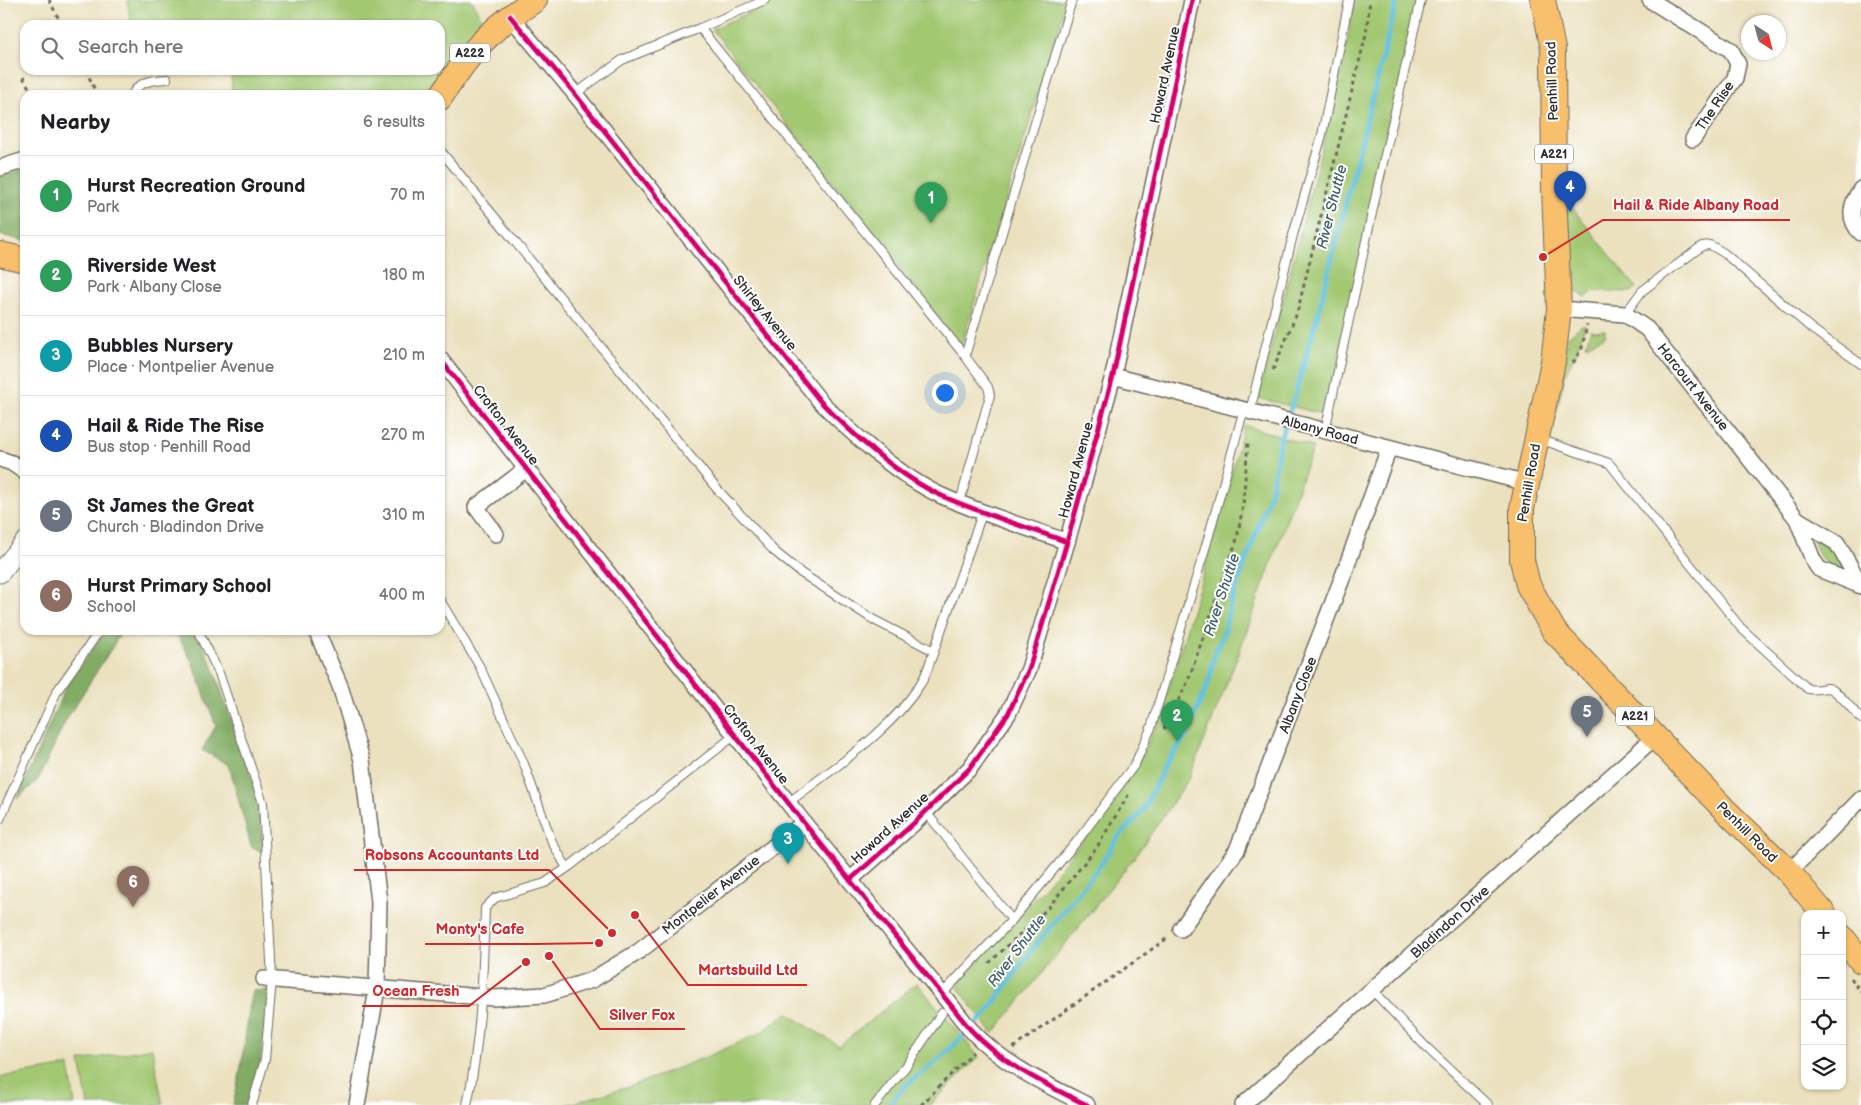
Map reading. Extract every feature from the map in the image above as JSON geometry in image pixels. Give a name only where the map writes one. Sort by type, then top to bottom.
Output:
[{"type":"main road","name":"A222","points":[[445,91],[473,50],[510,16],[535,0]]},
{"type":"main road","name":"Penhill Road","points":[[1543,0],[1553,49],[1554,190],[1559,309],[1553,362],[1527,483],[1520,534],[1522,560],[1531,592],[1554,631],[1655,737],[1789,872],[1821,910]]},
{"type":"main road","points":[[0,254],[20,259]]},
{"type":"main road","points":[[1846,942],[1861,961]]},
{"type":"street","name":"Howard Avenue","points":[[850,880],[926,812],[970,768],[1008,714],[1029,669],[1067,542],[1113,376],[1192,0]]},
{"type":"street","name":"The Rise","points":[[1650,0],[1731,50],[1738,64],[1734,78],[1693,139]]},
{"type":"street","name":"Shirley Avenue","points":[[510,16],[575,94],[820,400],[848,430],[897,468],[941,495],[1067,542]]},
{"type":"street","points":[[0,168],[20,162]]},
{"type":"street","points":[[1861,189],[1854,199],[1852,210],[1853,221],[1861,233]]},
{"type":"street","points":[[1559,309],[1625,314]]},
{"type":"street","name":"Harcourt Avenue","points":[[1625,314],[1647,330],[1798,518],[1838,544],[1861,586]]},
{"type":"street","name":"Crofton Avenue","points":[[445,365],[850,880],[946,1008],[1000,1057],[1045,1084],[1087,1105]]},
{"type":"street","name":"Albany Road","points":[[1113,376],[1527,483]]},
{"type":"street","name":"Albany Close","points":[[1181,929],[1237,850],[1343,576],[1389,448]]},
{"type":"street","points":[[0,459],[12,463],[20,469]]},
{"type":"street","points":[[496,534],[476,507],[526,469]]},
{"type":"street","name":"Harcourt Avenue","points":[[1798,518],[1813,560],[1819,569],[1861,586]]},
{"type":"street","points":[[0,573],[20,548]]},
{"type":"street","points":[[318,635],[340,686],[362,760],[379,902],[377,989],[357,1105]]},
{"type":"street","name":"Bladindon Drive","points":[[1243,1105],[1655,737]]},
{"type":"street","points":[[1789,872],[1861,798]]},
{"type":"street","name":"Montpelier Avenue","points":[[268,980],[483,997],[544,995],[592,980],[638,952],[804,823]]},
{"type":"lane","points":[[575,94],[622,60],[765,0]]},
{"type":"lane","points":[[964,356],[1072,0]]},
{"type":"lane","points":[[875,1105],[1012,920],[1078,840],[1135,764],[1151,728],[1247,410],[1322,135],[1349,0]]},
{"type":"lane","points":[[1325,431],[1380,176],[1421,0]]},
{"type":"lane","points":[[700,28],[988,386],[990,395],[960,502]]},
{"type":"lane","points":[[135,90],[152,80],[167,79]]},
{"type":"lane","points":[[445,156],[717,489],[774,551],[801,573],[874,620],[934,651]]},
{"type":"lane","points":[[1625,314],[1642,291],[1702,246],[1710,245],[1724,253],[1812,329],[1861,364]]},
{"type":"lane","points":[[1537,439],[1609,463],[1683,558],[1752,639],[1808,689],[1815,691],[1828,688],[1834,690],[1861,719]]},
{"type":"lane","points":[[788,803],[875,735],[904,708],[923,681],[983,511]]},
{"type":"lane","points":[[445,608],[480,667],[524,764],[552,842],[567,868]]},
{"type":"lane","points":[[0,820],[57,691],[96,635]]},
{"type":"lane","points":[[200,635],[219,673],[263,803],[268,980],[265,1059],[252,1105]]},
{"type":"lane","points":[[467,1105],[474,1074],[483,997],[485,908],[495,898],[544,883],[567,868],[735,735]]},
{"type":"lane","points":[[926,812],[1012,920]]},
{"type":"lane","points":[[1372,991],[1426,1047],[1488,1105]]},
{"type":"path","points":[[49,0],[59,20]]},
{"type":"path","points":[[1272,373],[1297,313],[1366,34],[1370,0]]},
{"type":"path","points":[[88,75],[95,90]]},
{"type":"path","points":[[23,77],[30,90]]},
{"type":"path","points":[[1000,1057],[1181,929]]},
{"type":"path","points":[[921,1105],[982,1042]]},
{"type":"green space","points":[[472,0],[483,22],[445,66],[445,20],[131,20],[127,1]]},
{"type":"green space","points":[[778,0],[1067,0],[961,346],[712,29]]},
{"type":"green space","points":[[1355,0],[1419,0],[1326,415],[1258,398],[1341,73]]},
{"type":"green space","points":[[231,75],[438,75],[428,90],[232,90]]},
{"type":"green space","points":[[20,170],[20,240],[0,235],[0,177]]},
{"type":"green space","points":[[1567,206],[1573,209],[1636,287],[1632,292],[1594,291],[1586,297],[1575,290],[1571,278]]},
{"type":"green space","points":[[1581,325],[1585,325],[1576,353],[1565,374],[1552,432],[1548,431],[1568,337]]},
{"type":"green space","points":[[1591,329],[1593,331],[1605,330],[1605,336],[1586,345]]},
{"type":"green space","points":[[1244,425],[1313,447],[1238,655],[1189,779],[1134,858],[993,1034],[956,985],[1056,873],[1113,801],[1138,762],[1158,721],[1166,698],[1222,511]]},
{"type":"green space","points":[[1814,541],[1829,547],[1837,555],[1843,570],[1832,567],[1823,560],[1817,552]]},
{"type":"green space","points":[[102,635],[120,635],[66,720],[38,780],[17,799],[66,686]]},
{"type":"green space","points":[[177,635],[198,635],[212,664],[259,800],[263,853],[251,846],[229,765],[202,750],[216,726],[192,661]]},
{"type":"green space","points":[[917,983],[979,1057],[930,1105],[565,1105],[632,1086],[711,1055],[762,1032],[787,1013],[839,1046]]},
{"type":"green space","points":[[269,990],[258,1078],[248,1105],[233,1105],[240,1073],[252,991]]},
{"type":"green space","points":[[152,1048],[163,1105],[88,1105],[80,1061]]},
{"type":"green space","points":[[69,1066],[75,1105],[4,1105],[0,1077]]},
{"type":"waterway","name":"River Shuttle","points":[[889,1105],[906,1085],[937,1061],[986,1014],[1034,947],[1100,866],[1118,837],[1137,818],[1146,805],[1164,767],[1186,736],[1209,681],[1214,656],[1224,633],[1229,609],[1271,491],[1281,436],[1295,396],[1320,306],[1397,0]]},
{"type":"cycle path","points":[[850,880],[914,823],[970,768],[1008,714],[1029,669],[1067,542],[1113,376],[1192,0]]},
{"type":"cycle path","points":[[510,16],[575,94],[820,401],[847,427],[877,454],[926,488],[973,509],[1067,542]]},
{"type":"cycle path","points":[[445,365],[804,823],[970,1029],[1010,1063],[1087,1105]]},
{"type":"place","name":"Hail & Ride The Rise","points":[[1570,212]]},
{"type":"place","name":"Hurst Recreation Ground","points":[[931,223]]},
{"type":"place","name":"Hail & Ride Albany Road","points":[[1543,257]]},
{"type":"place","name":"St James the Great","points":[[1587,737]]},
{"type":"place","name":"Riverside West","points":[[1177,741]]},
{"type":"place","name":"Bubbles Nursery","points":[[788,864]]},
{"type":"place","name":"Hurst Primary School","points":[[133,907]]},
{"type":"place","name":"Martsbuild Ltd","points":[[635,915]]},
{"type":"place","name":"Robsons Accountants Ltd","points":[[612,933]]},
{"type":"place","name":"Monty's Cafe","points":[[599,943]]},
{"type":"place","name":"Silver Fox","points":[[549,956]]},
{"type":"place","name":"Ocean Fresh","points":[[526,962]]}]
